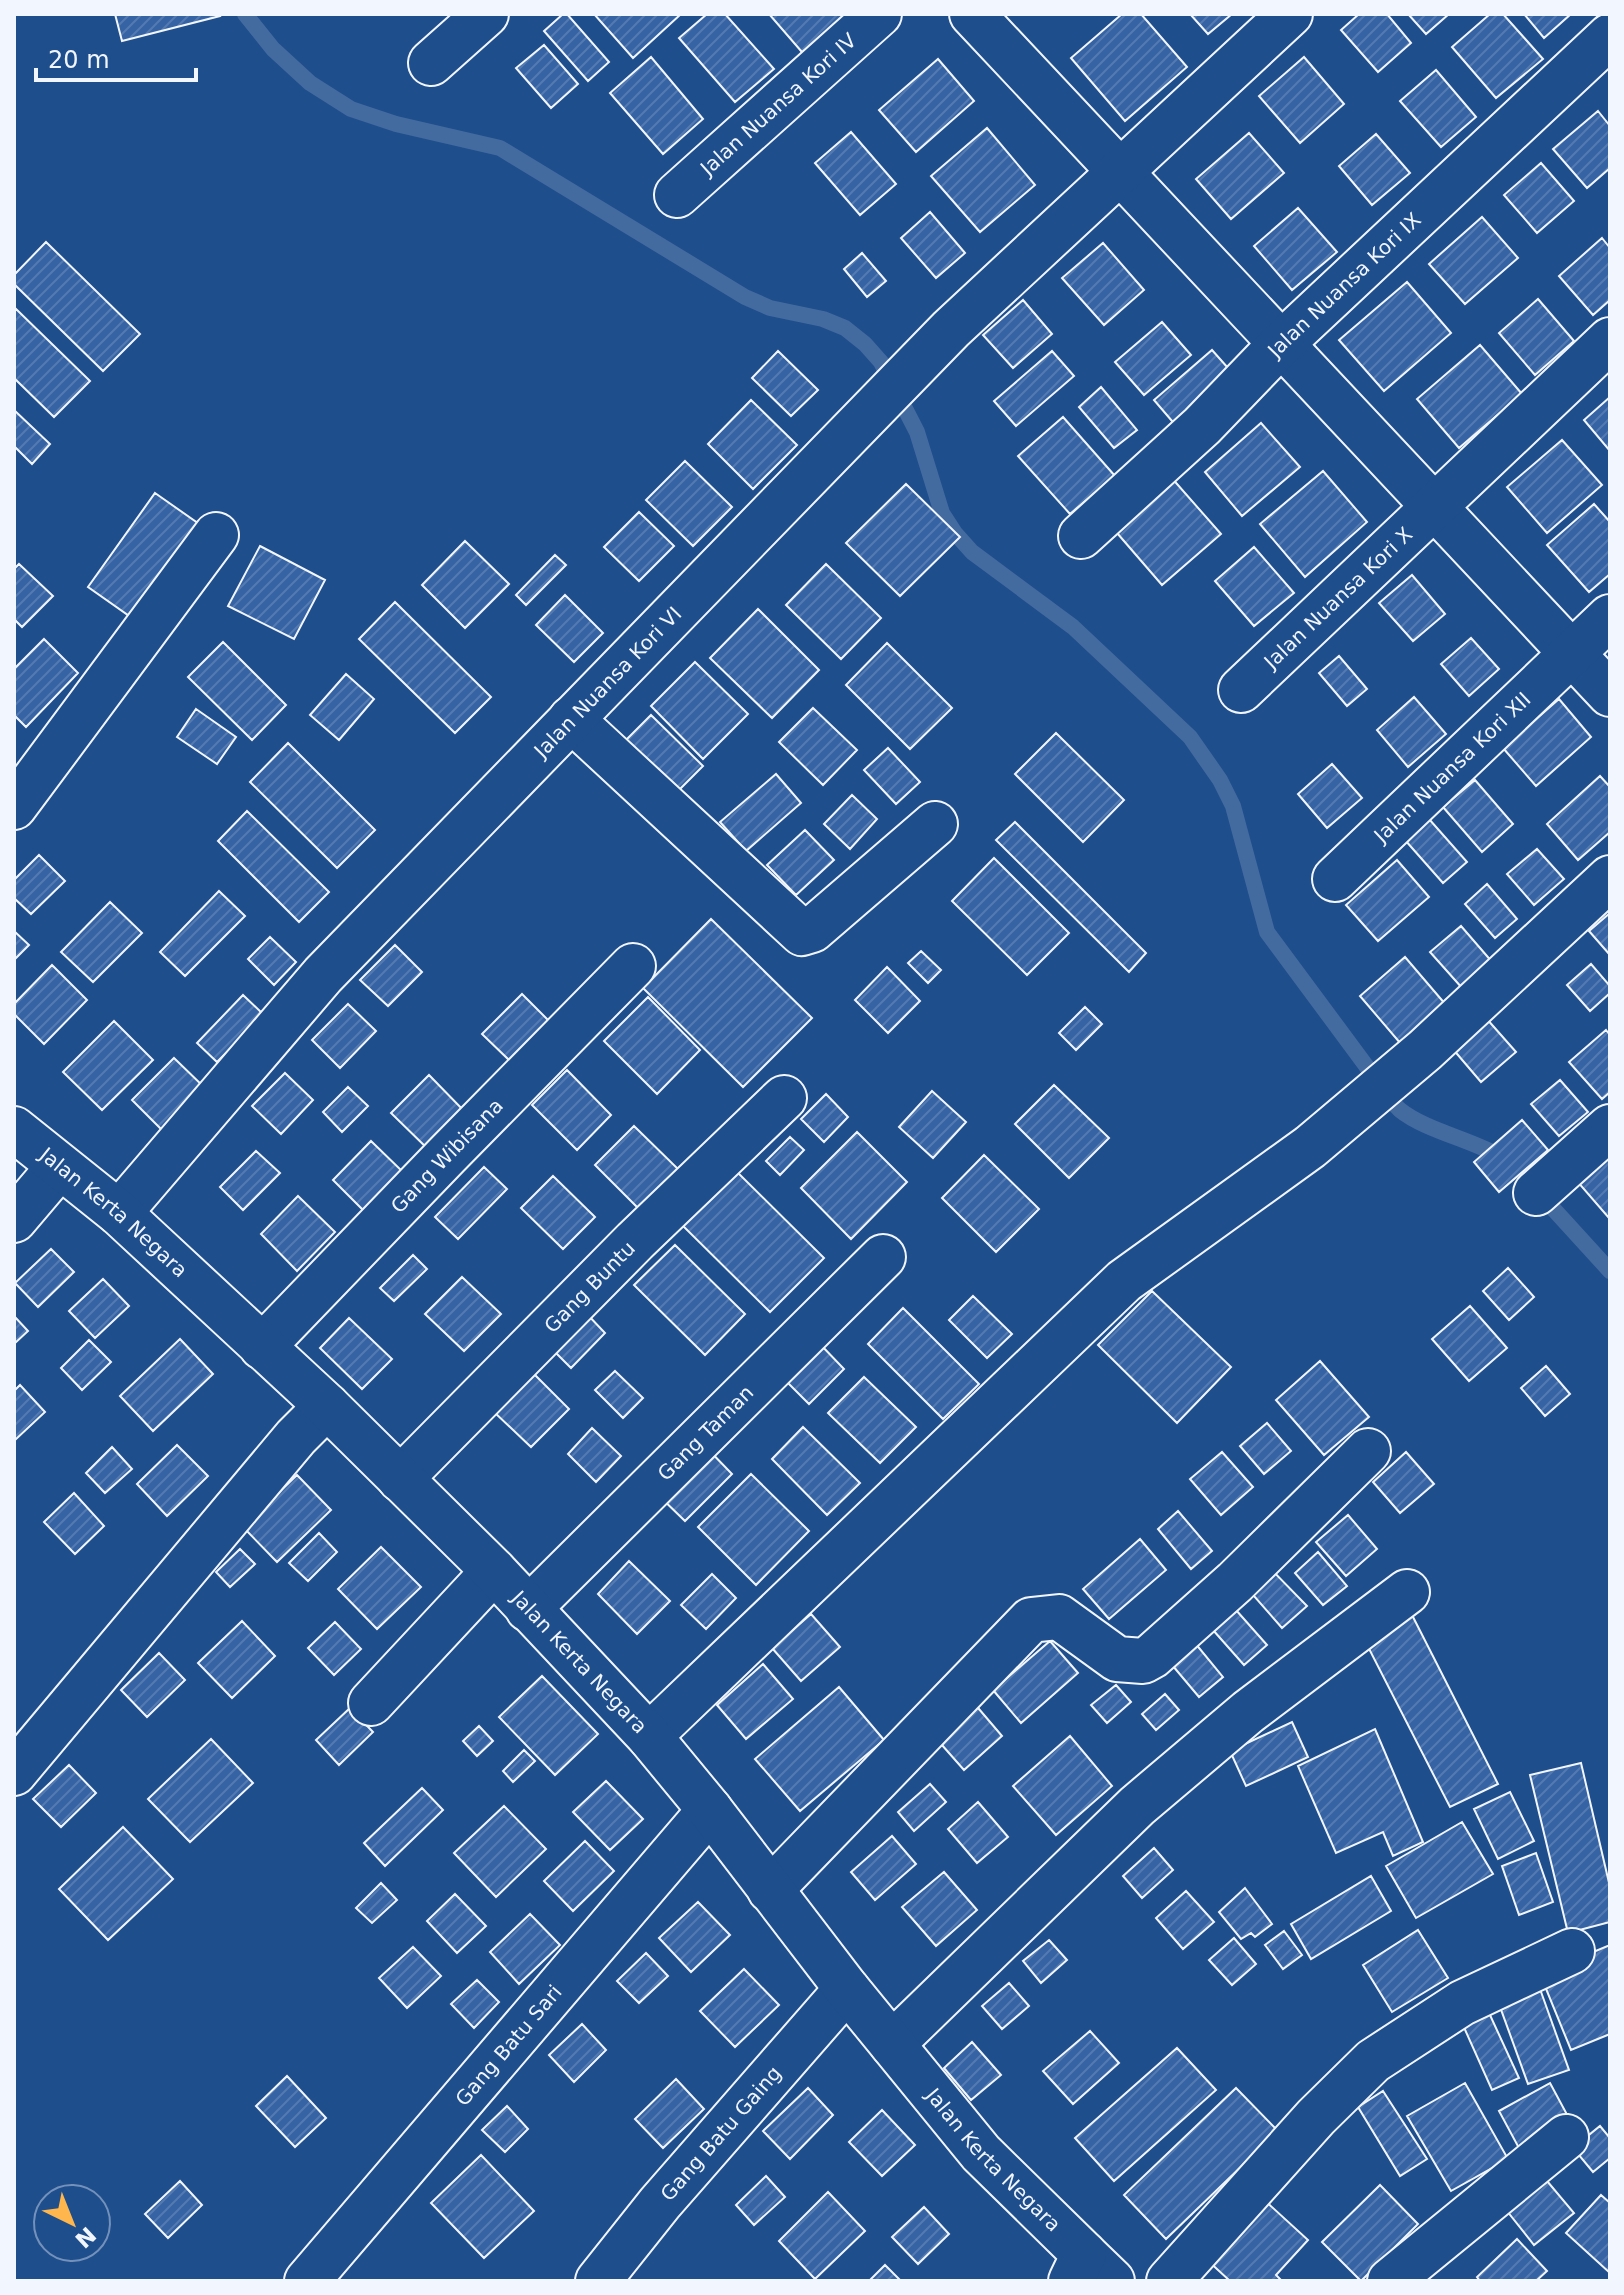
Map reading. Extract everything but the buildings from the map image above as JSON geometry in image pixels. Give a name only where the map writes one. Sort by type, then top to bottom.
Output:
[{"type":"street","points":[[431,63],[486,14]]},
{"type":"street","name":"Jalan Nuansa Kori IV","points":[[677,195],[879,14]]},
{"type":"street","points":[[972,14],[1280,345],[1436,505],[1610,694]]},
{"type":"street","name":"Jalan Nuansa Kori VI","points":[[119,1213],[323,975],[951,329],[1290,14]]},
{"type":"street","name":"Jalan Nuansa Kori IX","points":[[1081,536],[1202,426],[1280,345],[1610,36]]},
{"type":"street","name":"Jalan Nuansa Kori X","points":[[1241,690],[1610,340]]},
{"type":"street","points":[[14,807],[216,535]]},
{"type":"street","name":"Jalan Nuansa Kori XII","points":[[1335,879],[1610,617]]},
{"type":"street","points":[[571,719],[793,928],[802,933],[812,930],[935,824]]},
{"type":"street","points":[[649,1736],[1124,1281],[1310,1147],[1425,1050],[1610,878]]},
{"type":"street","name":"Gang Wibisana","points":[[262,1347],[457,1143],[633,966]]},
{"type":"street","name":"Gang Buntu","points":[[400,1479],[635,1241],[784,1098]]},
{"type":"street","points":[[1536,1193],[1610,1127]]},
{"type":"street","name":"Jalan Kerta Negara","points":[[14,1129],[119,1213],[327,1406],[494,1571],[649,1736],[710,1810],[847,1989],[981,2153],[1089,2272]]},
{"type":"street","points":[[14,1220],[59,1167]]},
{"type":"street","name":"Gang Taman","points":[[528,1609],[883,1257]]},
{"type":"street","points":[[14,1773],[296,1437],[327,1406]]},
{"type":"street","points":[[770,1890],[1031,1620],[1059,1617],[1117,1659],[1143,1661],[1235,1582],[1368,1451]]},
{"type":"street","points":[[371,1703],[494,1571]]},
{"type":"street","points":[[892,2044],[1137,1806],[1248,1712],[1407,1592]]},
{"type":"street","name":"Gang Batu Sari","points":[[307,2281],[710,1810]]},
{"type":"street","points":[[1169,2281],[1316,2117],[1373,2061],[1462,2003],[1572,1951]]},
{"type":"street","name":"Gang Batu Gaing","points":[[598,2281],[660,2203],[847,1989]]},
{"type":"street","points":[[1390,2281],[1566,2137]]},
{"type":"waterway","points":[[245,14],[273,49],[310,83],[351,109],[396,124],[500,148],[745,297],[770,308],[823,319],[845,328],[865,344],[881,362],[917,432],[942,513],[955,533],[972,552],[1073,627],[1190,737],[1220,780],[1233,806],[1267,932],[1394,1103],[1423,1124],[1505,1159]]},
{"type":"waterway","points":[[1538,1192],[1610,1271]]}]
